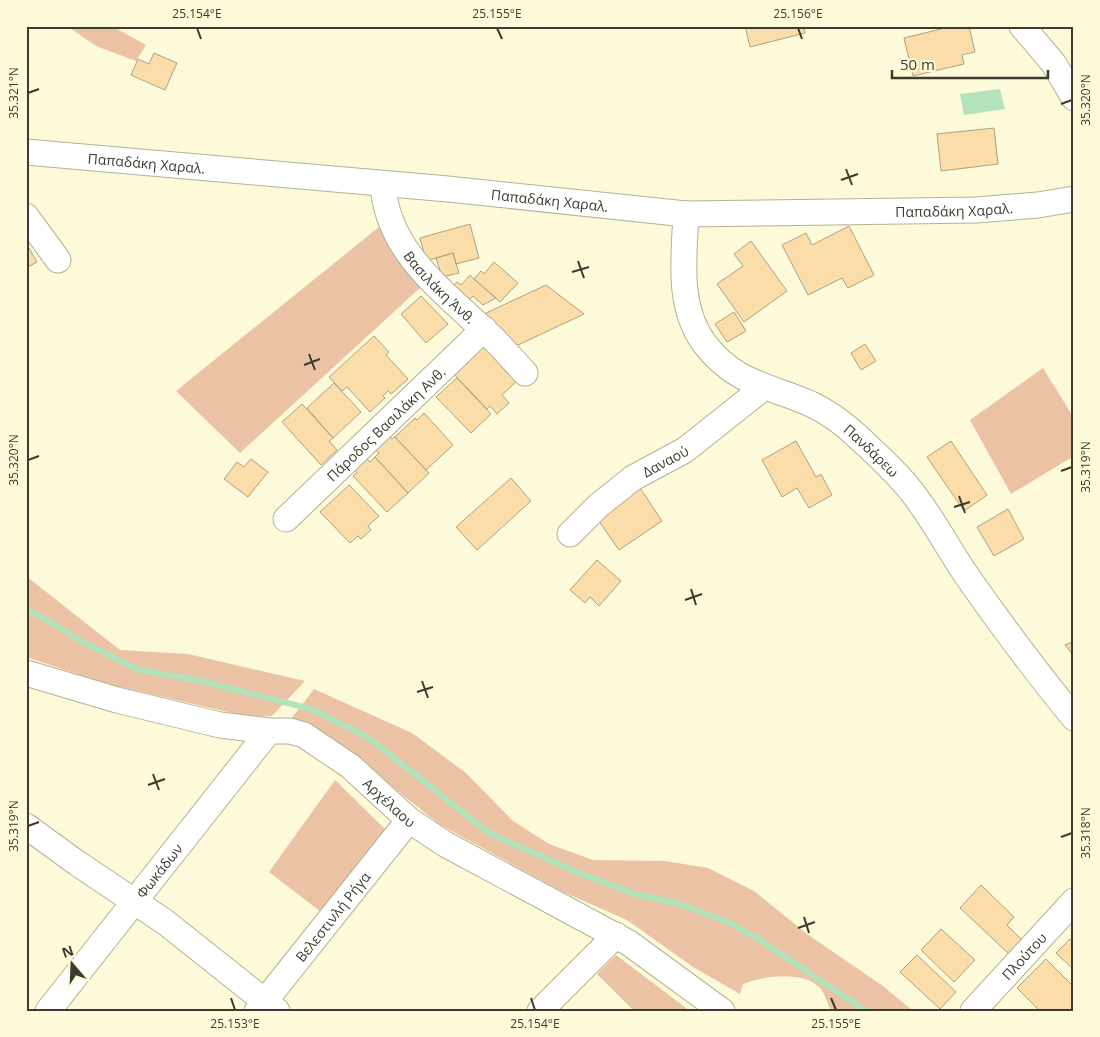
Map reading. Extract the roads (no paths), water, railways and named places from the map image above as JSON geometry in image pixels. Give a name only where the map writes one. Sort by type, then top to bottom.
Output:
[{"type":"street","points":[[1022,26],[1054,64],[1074,98]]},
{"type":"street","name":"Παπαδάκη Χαραλ.","points":[[26,152],[383,185],[448,189],[686,214],[976,210],[1046,204],[1074,199]]},
{"type":"street","name":"Βασιλάκη Άνθ.","points":[[383,185],[388,216],[400,242],[438,287],[484,329],[526,373]]},
{"type":"street","name":"Πανδάρεω","points":[[686,214],[684,278],[688,305],[697,332],[723,363],[748,381],[823,410],[842,422],[896,474],[915,496],[991,610],[1074,718]]},
{"type":"street","points":[[26,216],[58,260]]},
{"type":"street","name":"Πάροδος Βασιλάκη Ανθ.","points":[[286,519],[484,329]]},
{"type":"street","name":"Δαναού","points":[[570,534],[599,505],[633,478],[685,450],[763,388]]},
{"type":"street","name":"Αρχέλαου","points":[[26,673],[92,693],[204,721],[268,731],[290,731],[304,735],[317,742],[360,774],[409,820],[445,844],[616,936],[660,964],[722,1011]]},
{"type":"street","name":"Φωκάδων","points":[[48,1011],[268,731]]},
{"type":"street","name":"Βελεστινλή Ρήγα","points":[[266,1007],[409,820]]},
{"type":"street","points":[[26,826],[186,937],[266,1007]]},
{"type":"street","name":"Πλούτου","points":[[973,1011],[1074,901]]},
{"type":"street","points":[[540,1011],[616,936]]},
{"type":"waterway","points":[[26,613],[35,613],[79,640],[136,669],[201,681],[311,709],[369,738],[489,833],[579,873],[635,894],[679,904],[726,921],[760,940],[866,1011]]}]
